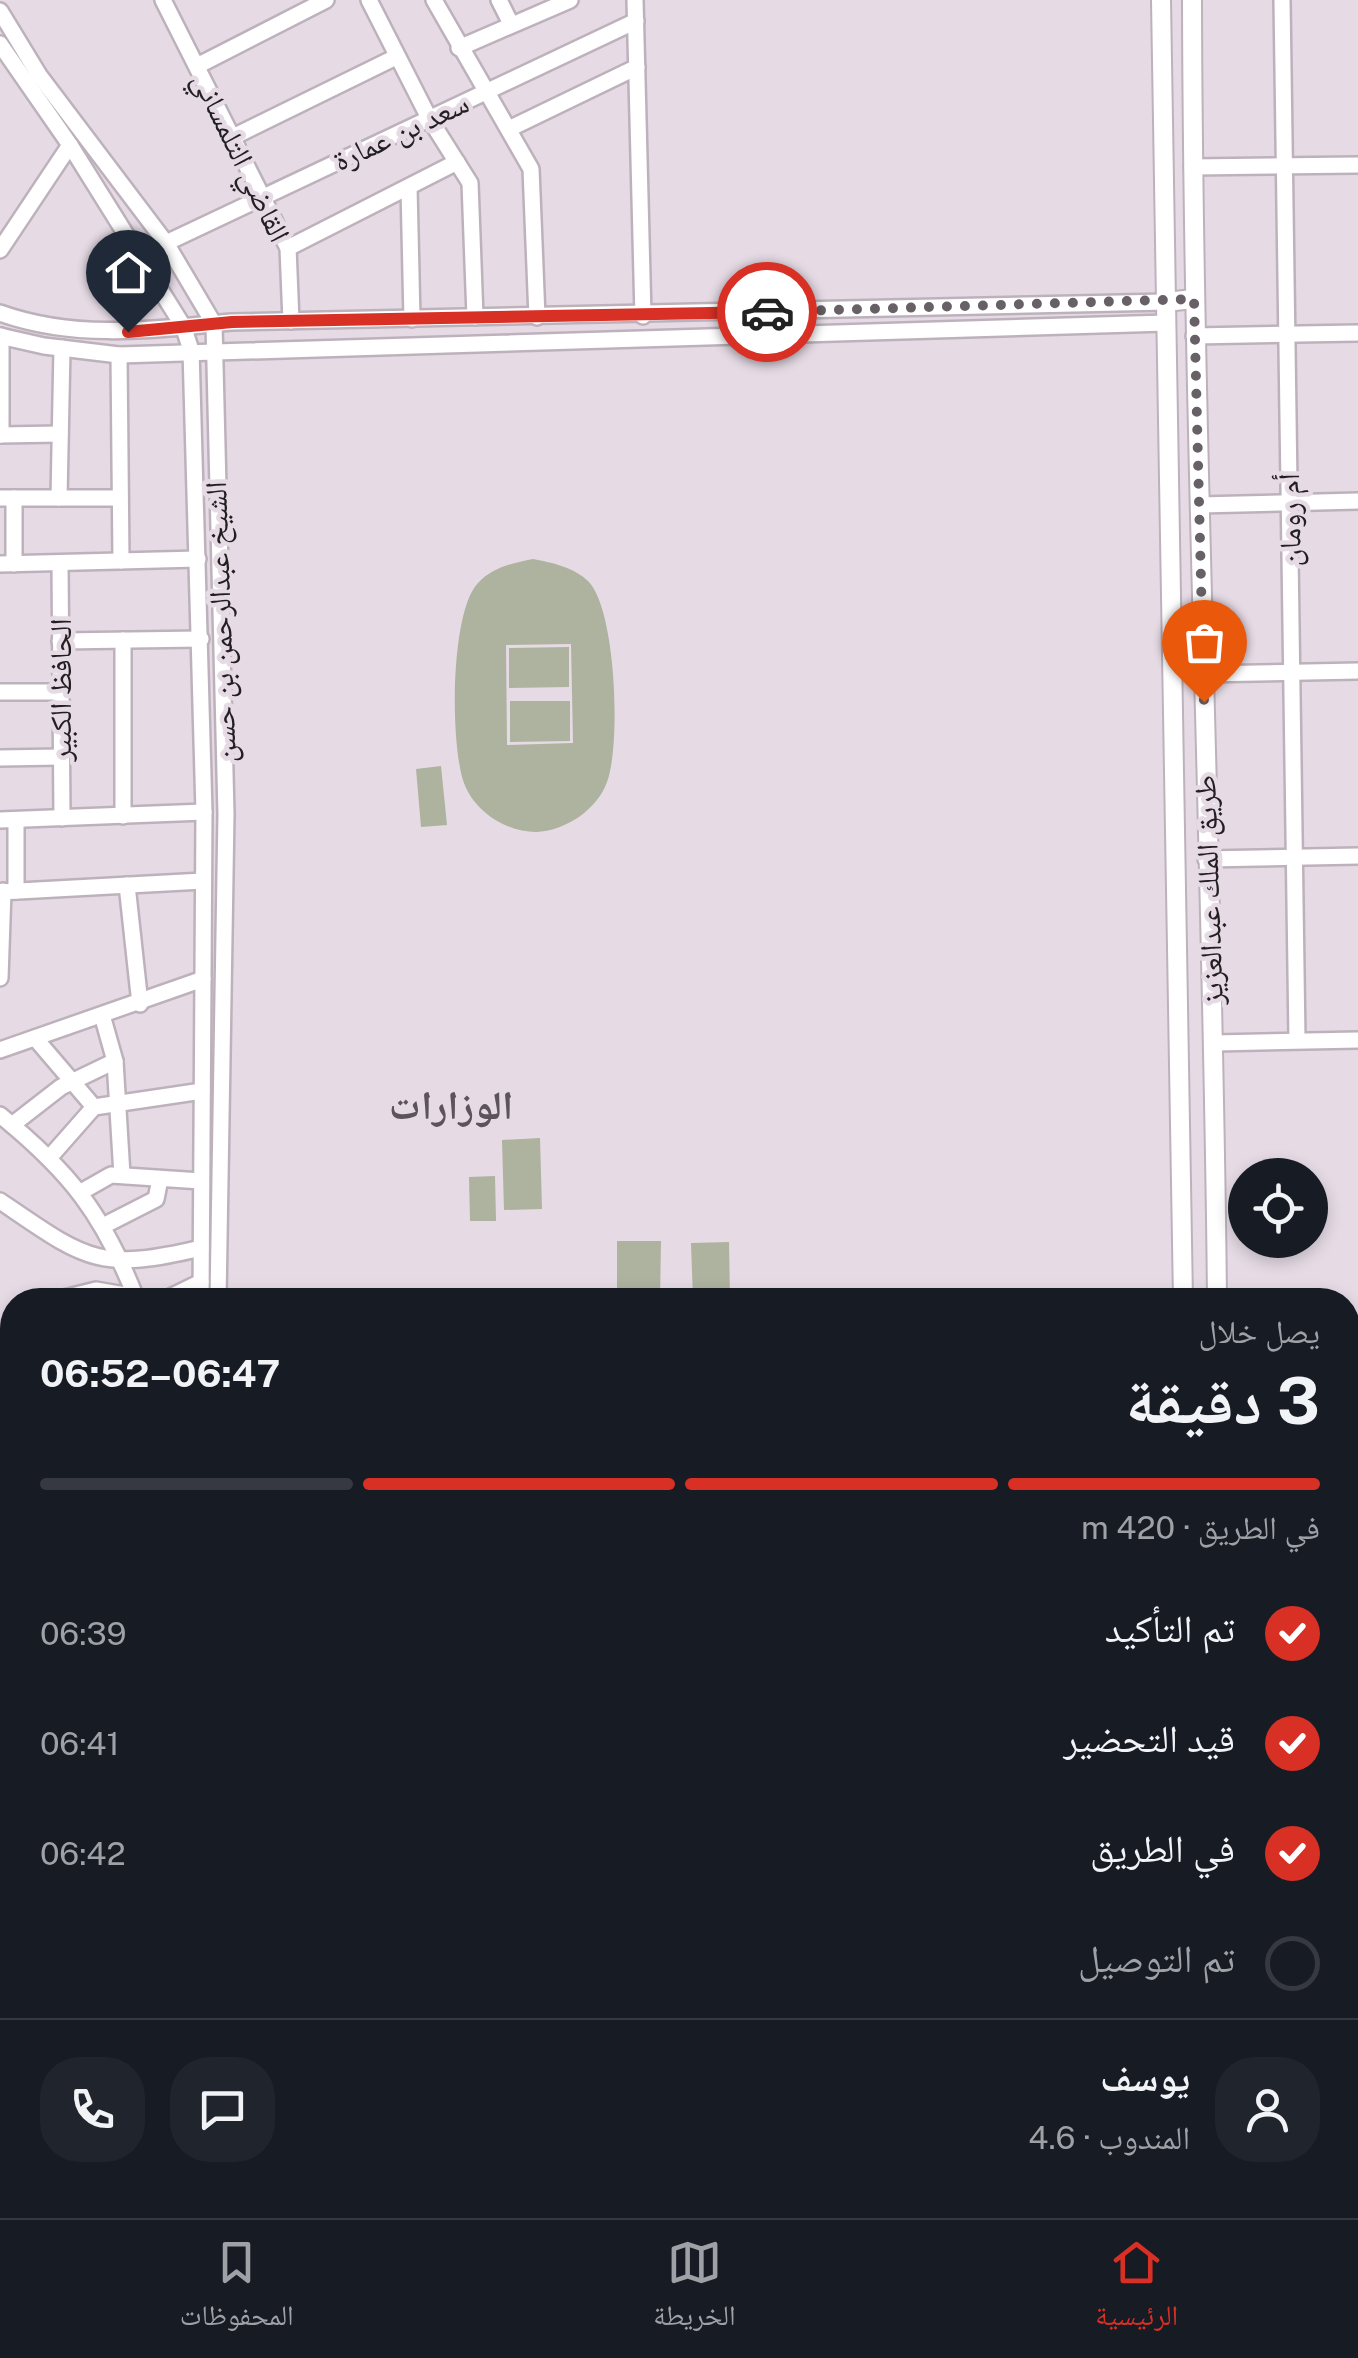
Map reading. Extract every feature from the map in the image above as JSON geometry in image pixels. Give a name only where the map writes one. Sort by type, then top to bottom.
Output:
[{"type":"main road","name":"طريق الملك عبدالعزيز","points":[[1160,0],[1182,1288]]},
{"type":"main road","name":"طريق الملك عبدالعزيز","points":[[1192,0],[1194,336],[1206,860],[1215,1043],[1217,1288]]},
{"type":"main road","points":[[1165,294],[1194,291]]},
{"type":"street","name":"القاضي التلمساني","points":[[163,0],[288,248],[291,322]]},
{"type":"street","points":[[197,66],[326,0]]},
{"type":"street","points":[[369,0],[429,118],[470,183],[475,317]]},
{"type":"street","points":[[434,0],[458,48],[510,128],[531,169],[537,317]]},
{"type":"street","points":[[499,0],[511,24]]},
{"type":"street","points":[[458,48],[570,0]]},
{"type":"street","points":[[635,0],[643,316]]},
{"type":"street","name":"أم رومان","points":[[1282,0],[1297,1040]]},
{"type":"street","points":[[0,11],[39,75],[166,243],[214,324]]},
{"type":"street","name":"سعد بن عمارة","points":[[166,243],[636,22]]},
{"type":"street","name":"الشيخ عبدالرحمن بن حسن","points":[[0,44],[70,145],[183,326],[191,350],[204,812],[201,1288]]},
{"type":"street","points":[[233,137],[396,58]]},
{"type":"street","points":[[510,128],[637,66]]},
{"type":"street","points":[[0,250],[70,145]]},
{"type":"street","points":[[288,248],[457,162]]},
{"type":"street","points":[[1192,167],[1358,165]]},
{"type":"street","points":[[409,186],[412,319]]},
{"type":"street","points":[[0,313],[38,327],[128,332],[214,324],[964,307],[1165,294]]},
{"type":"street","points":[[964,307],[964,329]]},
{"type":"street","points":[[836,332],[837,310]]},
{"type":"street","points":[[60,434],[0,434],[0,336],[119,355],[1166,323]]},
{"type":"street","name":"الشيخ عبدالرحمن بن حسن","points":[[214,324],[226,814],[218,1288]]},
{"type":"street","points":[[1194,336],[1358,333]]},
{"type":"street","points":[[59,498],[62,348]]},
{"type":"street","points":[[119,355],[121,561]]},
{"type":"street","points":[[120,498],[7,498],[7,564],[198,559]]},
{"type":"street","points":[[1199,505],[1358,500]]},
{"type":"street","name":"الحافظ الكبير","points":[[60,562],[62,818]]},
{"type":"street","points":[[60,640],[200,638]]},
{"type":"street","points":[[123,640],[124,816]]},
{"type":"street","points":[[1204,674],[1358,671]]},
{"type":"street","points":[[0,692],[61,692]]},
{"type":"street","points":[[202,705],[223,703]]},
{"type":"street","points":[[0,758],[61,757]]},
{"type":"street","points":[[0,978],[8,820],[204,812]]},
{"type":"street","points":[[1206,860],[1358,856]]},
{"type":"street","points":[[6,891],[203,880]]},
{"type":"street","points":[[127,886],[140,1004]]},
{"type":"street","points":[[0,1050],[203,979]]},
{"type":"street","points":[[102,1015],[116,1062],[122,1175]]},
{"type":"street","points":[[36,1038],[94,1107]]},
{"type":"street","points":[[1215,1043],[1358,1040]]},
{"type":"street","points":[[116,1062],[6,1120],[50,1158],[81,1192],[103,1226],[132,1288]]},
{"type":"street","points":[[50,1158],[94,1107],[202,1091]]},
{"type":"street","points":[[81,1192],[111,1175],[202,1181]]},
{"type":"street","points":[[103,1226],[156,1199],[160,1179]]},
{"type":"street","points":[[0,1201],[84,1256],[122,1262],[201,1248]]},
{"type":"street","points":[[95,1258],[96,1288]]},
{"type":"street","points":[[189,1288],[201,1282]]},
{"type":"green space","points":[[533,559],[577,573],[589,582],[598,597],[610,648],[615,710],[611,764],[602,792],[579,817],[558,828],[536,832],[503,824],[475,802],[459,765],[455,711],[458,649],[469,598],[490,573]],"holes":[[[571,644],[573,743],[507,745],[506,645]]]},
{"type":"green space","points":[[569,647],[569,687],[509,688],[509,648]]},
{"type":"green space","points":[[510,701],[570,701],[570,741],[510,742]]},
{"type":"green space","points":[[441,766],[447,825],[421,827],[416,769]]},
{"type":"green space","points":[[540,1138],[542,1209],[504,1210],[502,1140]]},
{"type":"green space","points":[[495,1176],[496,1221],[470,1221],[469,1177]]},
{"type":"green space","points":[[617,1241],[661,1241],[660,1288],[617,1288]]},
{"type":"green space","points":[[729,1242],[730,1288],[693,1288],[691,1243]]},
{"type":"way so far","points":[[767,312],[1194,299],[1204,702]]},
{"type":"district","name":"الوزارات","points":[[451,1105]]},
{"type":"route","points":[[128,332],[232,322],[767,312]]}]
